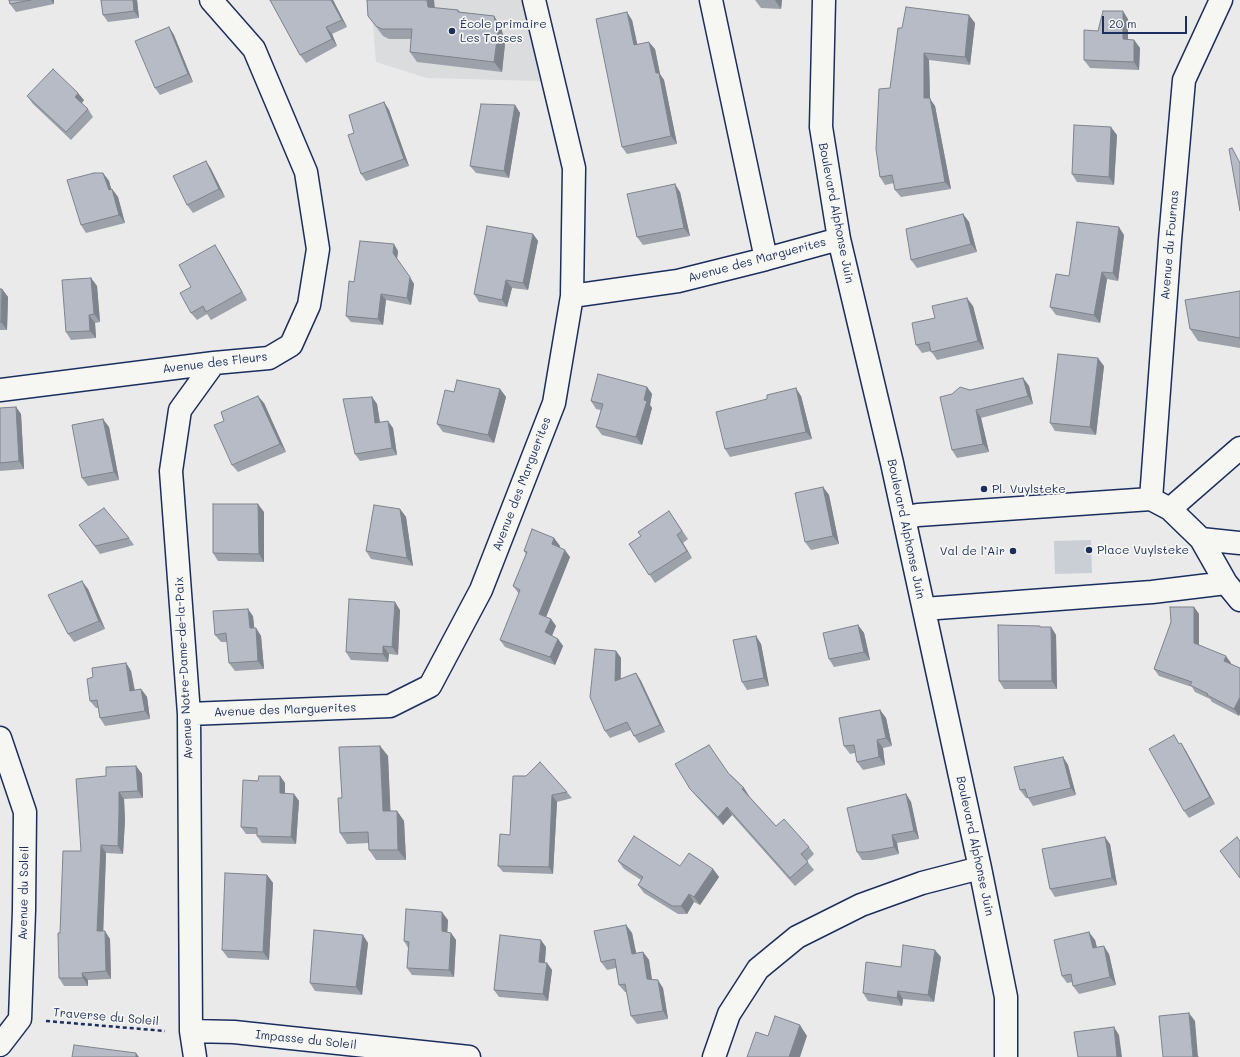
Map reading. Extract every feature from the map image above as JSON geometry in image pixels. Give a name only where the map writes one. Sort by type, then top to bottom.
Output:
[{"type":"street","name":"Avenue des Fleurs","points":[[0,390],[214,363],[269,358],[291,345],[309,305],[318,249],[306,172],[254,49],[211,0]]},
{"type":"street","points":[[534,0],[574,168],[572,296]]},
{"type":"street","points":[[711,0],[766,259]]},
{"type":"street","name":"Boulevard Alphonse Juin","points":[[824,0],[821,127],[839,239],[904,518],[980,868],[1006,997],[1006,1057]]},
{"type":"street","name":"Avenue du Fournas","points":[[1151,499],[1170,240],[1184,80],[1221,0]]},
{"type":"street","name":"Avenue des Marguerites","points":[[189,714],[390,706],[430,686],[481,590],[554,403],[572,296],[678,281],[839,239]]},
{"type":"street","name":"Avenue Notre-Dame-de-la-Paix","points":[[195,1057],[191,1031],[189,714],[171,470],[180,410],[214,363]]},
{"type":"street","points":[[1170,509],[1240,448]]},
{"type":"street","points":[[904,518],[918,515],[1151,499],[1170,509],[1201,540],[1226,583],[1240,600]]},
{"type":"street","points":[[1201,540],[1240,543]]},
{"type":"street","points":[[924,609],[1152,592],[1226,583]]},
{"type":"street","name":"Avenue du Soleil","points":[[0,738],[25,812],[24,910],[20,1019]]},
{"type":"street","points":[[714,1057],[729,1014],[758,969],[797,937],[862,905],[922,883],[980,868]]},
{"type":"street","points":[[0,1045],[20,1019]]},
{"type":"street","name":"Impasse du Soleil","points":[[191,1031],[234,1032],[469,1057]]},
{"type":"path","name":"Traverse du Soleil","points":[[20,1019],[153,1031],[191,1031]]},
{"type":"shaded area","name":"École primaire Les Tasses","points":[[371,0],[523,0],[541,81],[427,78],[376,62]]},
{"type":"shaded area","points":[[1091,540],[1092,573],[1055,574],[1054,541]]},
{"type":"building","points":[[9,0],[31,0],[10,4]]},
{"type":"building","points":[[101,0],[133,0],[134,11],[103,15]]},
{"type":"building","points":[[270,0],[331,0],[342,20],[326,27],[332,39],[300,55]]},
{"type":"building","points":[[367,0],[427,0],[428,7],[494,16],[498,33],[494,62],[410,52],[412,29],[382,29],[376,26],[368,16]]},
{"type":"building","points":[[906,7],[969,15],[965,57],[924,53],[924,98],[930,98],[945,182],[895,190],[892,175],[880,177],[876,149],[879,89],[890,88],[898,28],[902,28]]},
{"type":"building","points":[[1103,11],[1123,11],[1123,39],[1134,40],[1134,62],[1084,60],[1084,30],[1098,31]]},
{"type":"building","points":[[627,12],[634,45],[649,42],[656,73],[659,73],[671,136],[622,147],[596,19]]},
{"type":"building","points":[[169,27],[188,74],[155,88],[135,41]]},
{"type":"building","points":[[53,69],[78,93],[75,97],[88,109],[66,132],[27,96]]},
{"type":"building","points":[[384,102],[404,159],[361,174],[348,135],[354,133],[349,115]]},
{"type":"building","points":[[481,104],[515,105],[504,171],[470,166]]},
{"type":"building","points":[[1074,125],[1111,127],[1109,177],[1072,174]]},
{"type":"building","points":[[1232,148],[1240,163],[1240,211],[1229,149]]},
{"type":"building","points":[[206,161],[219,189],[187,205],[173,176]]},
{"type":"building","points":[[94,173],[103,173],[109,190],[112,189],[119,215],[81,225],[67,180]]},
{"type":"building","points":[[675,184],[684,228],[637,237],[627,194]]},
{"type":"building","points":[[963,214],[971,244],[911,260],[906,229]]},
{"type":"building","points":[[1077,222],[1119,227],[1113,273],[1102,272],[1094,315],[1050,307],[1056,274],[1069,276]]},
{"type":"building","points":[[487,226],[533,234],[523,283],[506,280],[502,300],[474,294]]},
{"type":"building","points":[[360,241],[394,244],[393,253],[410,277],[407,298],[381,294],[378,319],[346,316],[349,281],[354,282]]},
{"type":"building","points":[[215,245],[242,292],[206,312],[203,306],[191,313],[180,293],[191,287],[179,265]]},
{"type":"building","points":[[91,278],[94,314],[89,315],[90,331],[66,332],[62,280]]},
{"type":"building","points":[[0,289],[2,289],[1,322],[0,322]]},
{"type":"building","points":[[1240,291],[1240,338],[1190,329],[1185,300]]},
{"type":"building","points":[[967,298],[978,341],[931,352],[929,342],[916,345],[912,323],[935,318],[932,306]]},
{"type":"building","points":[[1058,354],[1098,358],[1090,427],[1050,423]]},
{"type":"building","points":[[598,374],[647,387],[644,400],[647,401],[636,437],[596,427],[603,404],[591,401]]},
{"type":"building","points":[[1023,378],[1028,396],[976,410],[983,444],[952,450],[940,397],[952,394],[960,387],[970,390]]},
{"type":"building","points":[[457,380],[500,389],[488,435],[437,424],[445,390],[454,392]]},
{"type":"building","points":[[796,388],[806,432],[725,449],[716,412],[767,399],[767,395]]},
{"type":"building","points":[[258,396],[280,444],[232,465],[214,425],[224,421],[221,412]]},
{"type":"building","points":[[372,397],[375,423],[388,421],[392,448],[355,454],[343,399]]},
{"type":"building","points":[[16,407],[19,461],[0,463],[0,408]]},
{"type":"building","points":[[103,419],[114,472],[82,478],[72,425]]},
{"type":"building","points":[[823,487],[833,536],[805,542],[795,493]]},
{"type":"building","points":[[213,504],[258,504],[259,554],[213,553]]},
{"type":"building","points":[[374,505],[400,509],[407,558],[366,551]]},
{"type":"building","points":[[104,508],[129,538],[95,546],[79,525]]},
{"type":"building","points":[[669,511],[682,531],[677,535],[687,551],[649,575],[629,544],[641,536],[638,532]]},
{"type":"building","points":[[532,529],[554,538],[552,544],[565,550],[539,614],[551,619],[545,632],[558,639],[550,657],[500,640],[520,590],[513,586],[527,552],[524,551]]},
{"type":"building","points":[[82,581],[99,621],[68,634],[48,595]]},
{"type":"building","points":[[349,599],[395,602],[392,647],[383,646],[383,654],[346,652]]},
{"type":"building","points":[[1170,607],[1194,607],[1194,643],[1226,656],[1224,661],[1240,668],[1240,697],[1234,709],[1190,685],[1192,682],[1154,669],[1171,622]]},
{"type":"building","points":[[248,609],[250,628],[256,628],[258,661],[229,663],[226,633],[215,635],[213,611]]},
{"type":"building","points":[[858,625],[864,652],[829,659],[823,633]]},
{"type":"building","points":[[998,625],[1051,627],[1052,681],[999,681]]},
{"type":"building","points":[[756,636],[764,678],[742,682],[733,640]]},
{"type":"building","points":[[595,649],[616,651],[615,681],[636,673],[660,725],[634,736],[627,722],[605,731],[590,697]]},
{"type":"building","points":[[126,663],[130,691],[141,689],[145,711],[100,718],[97,700],[90,701],[87,679],[93,677],[92,668]]},
{"type":"building","points":[[880,710],[886,738],[877,740],[879,757],[857,762],[854,745],[844,746],[839,718]]},
{"type":"building","points":[[1174,735],[1179,744],[1181,743],[1210,797],[1184,811],[1149,749]]},
{"type":"building","points":[[709,745],[729,774],[744,788],[742,789],[776,826],[784,819],[809,847],[801,854],[808,862],[790,878],[727,807],[718,817],[690,789],[675,764]]},
{"type":"building","points":[[380,746],[383,811],[397,811],[398,850],[369,850],[368,832],[340,833],[338,798],[342,798],[339,747]]},
{"type":"building","points":[[1063,757],[1071,788],[1028,798],[1025,789],[1020,790],[1014,767]]},
{"type":"building","points":[[540,762],[567,792],[552,795],[549,867],[498,866],[500,834],[510,835],[513,776],[526,776]]},
{"type":"building","points":[[136,766],[138,791],[119,792],[118,846],[101,845],[97,931],[105,931],[106,971],[82,973],[83,978],[59,978],[58,933],[60,933],[63,851],[81,851],[76,779],[106,776],[106,767]]},
{"type":"building","points":[[259,776],[280,776],[280,793],[294,794],[291,837],[257,836],[257,828],[241,827],[243,780],[258,781]]},
{"type":"building","points":[[906,794],[914,831],[892,835],[894,847],[866,852],[857,852],[847,808]]},
{"type":"building","points":[[634,836],[680,866],[689,853],[713,869],[694,897],[689,894],[681,906],[672,906],[638,885],[643,877],[618,861]]},
{"type":"building","points":[[1105,837],[1112,878],[1050,889],[1042,849]]},
{"type":"building","points":[[1237,837],[1240,841],[1240,878],[1220,851]]},
{"type":"building","points":[[225,873],[267,875],[263,952],[222,950]]},
{"type":"building","points":[[406,909],[442,912],[442,931],[451,933],[449,970],[407,968],[409,942],[404,941]]},
{"type":"building","points":[[626,925],[632,954],[643,952],[647,979],[658,980],[663,1011],[631,1016],[625,984],[619,985],[615,959],[601,962],[594,931]]},
{"type":"building","points":[[314,930],[363,935],[356,987],[310,983]]},
{"type":"building","points":[[1089,932],[1093,948],[1104,946],[1110,977],[1073,986],[1071,974],[1062,976],[1054,940]]},
{"type":"building","points":[[500,935],[541,940],[539,962],[547,963],[543,994],[494,990]]},
{"type":"building","points":[[903,945],[935,950],[928,995],[898,991],[897,998],[863,993],[866,962],[901,967]]},
{"type":"building","points":[[1189,1013],[1193,1057],[1163,1057],[1159,1016]]},
{"type":"building","points":[[775,1016],[800,1025],[789,1057],[747,1057],[756,1032],[768,1036]]},
{"type":"building","points":[[1114,1027],[1117,1057],[1078,1057],[1074,1032]]},
{"type":"building","points":[[74,1045],[136,1053],[136,1057],[72,1057]]},
{"type":"place","name":"École primaire Les Tasses","points":[[452,31]]},
{"type":"place","name":"Pl. Vuylsteke","points":[[984,489]]},
{"type":"place","name":"Place Vuylsteke","points":[[1089,550]]},
{"type":"place","name":"Val de l’Air","points":[[1013,551]]}]
